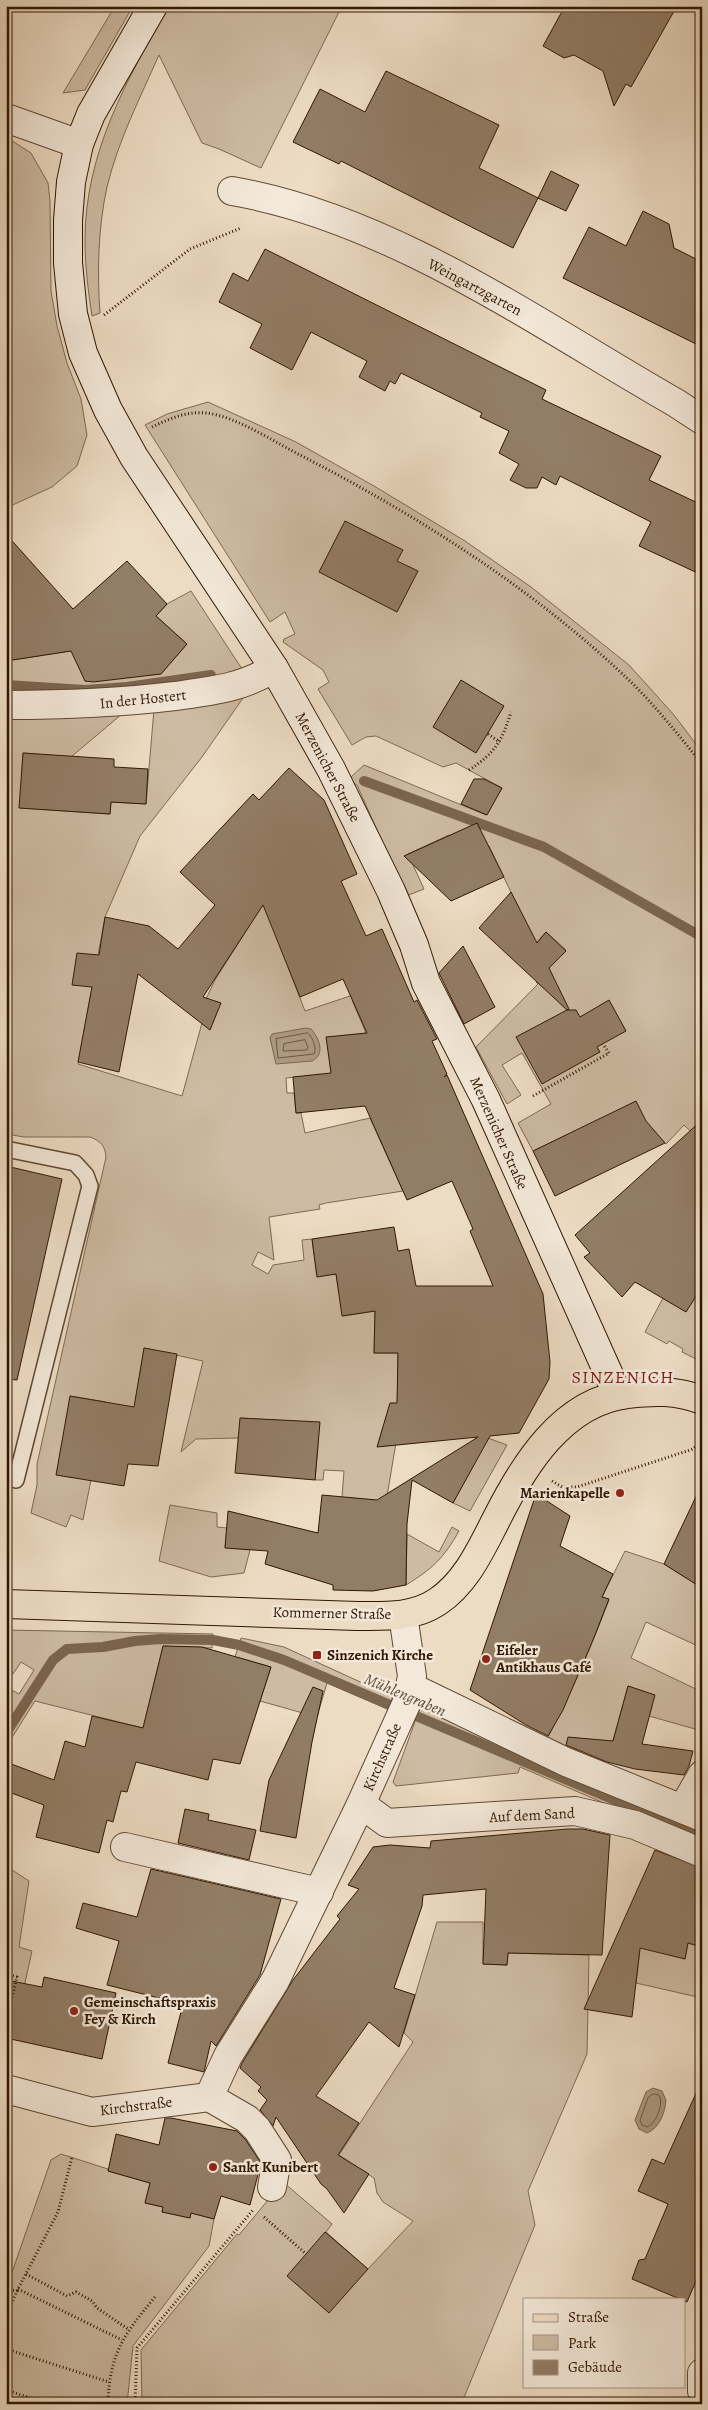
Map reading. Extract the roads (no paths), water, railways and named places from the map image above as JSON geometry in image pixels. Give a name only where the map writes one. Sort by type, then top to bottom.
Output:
[{"type":"main road","name":"Kommerner Straße","points":[[6,1604],[356,1616],[403,1615],[422,1610],[440,1600],[464,1575],[477,1557],[522,1472],[554,1433],[568,1420],[589,1406],[618,1395],[655,1391],[670,1392],[702,1400]]},
{"type":"street","name":"Merzenicher Straße","points":[[153,6],[91,114],[79,144],[71,182],[68,220],[68,263],[73,314],[83,353],[108,410],[134,457],[274,668],[331,769],[414,945],[426,983],[486,1100],[618,1395]]},
{"type":"street","points":[[6,118],[79,144]]},
{"type":"street","name":"Weingartzgarten","points":[[232,191],[260,196],[311,211],[370,234],[424,260],[514,308],[702,420]]},
{"type":"street","name":"In der Hostert","points":[[6,705],[120,703],[226,689],[259,677],[274,668]]},
{"type":"street","name":"Kirchstraße","points":[[6,2089],[92,2112],[209,2096],[228,2056],[275,1981],[361,1804],[406,1702],[412,1676],[403,1615]]},
{"type":"street","points":[[406,1702],[566,1762],[692,1813],[702,1776]]},
{"type":"street","name":"Auf dem Sand","points":[[361,1804],[388,1823],[575,1811],[635,1825],[702,1853]]},
{"type":"street","points":[[125,1847],[319,1892]]},
{"type":"street","points":[[209,2096],[247,2119],[257,2129],[277,2160],[272,2187]]},
{"type":"street","points":[[702,2373],[702,2391]]},
{"type":"lane","points":[[6,1149],[75,1163],[83,1170],[90,1186],[16,1480]]},
{"type":"water","points":[[306,1028],[311,1029],[319,1041],[320,1050],[316,1058],[312,1061],[276,1064],[270,1038],[272,1034]]},
{"type":"water","points":[[653,2088],[662,2091],[666,2100],[663,2114],[658,2124],[652,2131],[647,2133],[639,2129],[635,2120],[646,2092]]},
{"type":"waterway","points":[[6,685],[85,690],[127,687],[211,675]]},
{"type":"waterway","points":[[364,781],[544,847],[702,937]]},
{"type":"waterway","name":"Mühlengraben","points":[[6,1733],[53,1660],[67,1649],[103,1647],[160,1639],[213,1640],[239,1645],[284,1660],[702,1837]]},
{"type":"place","name":"Marienkapelle","points":[[620,1493]]},
{"type":"place","name":"Sinzenich Kirche","points":[[317,1655]]},
{"type":"place","name":"Eifeler Antikhaus Café","points":[[486,1659]]},
{"type":"place","name":"Gemeinschaftspraxis Fey & Kirch","points":[[74,2011]]},
{"type":"place","name":"Sankt Kunibert","points":[[213,2167]]},
{"type":"district","name":"SINZENICH","points":[[623,1377]]}]
